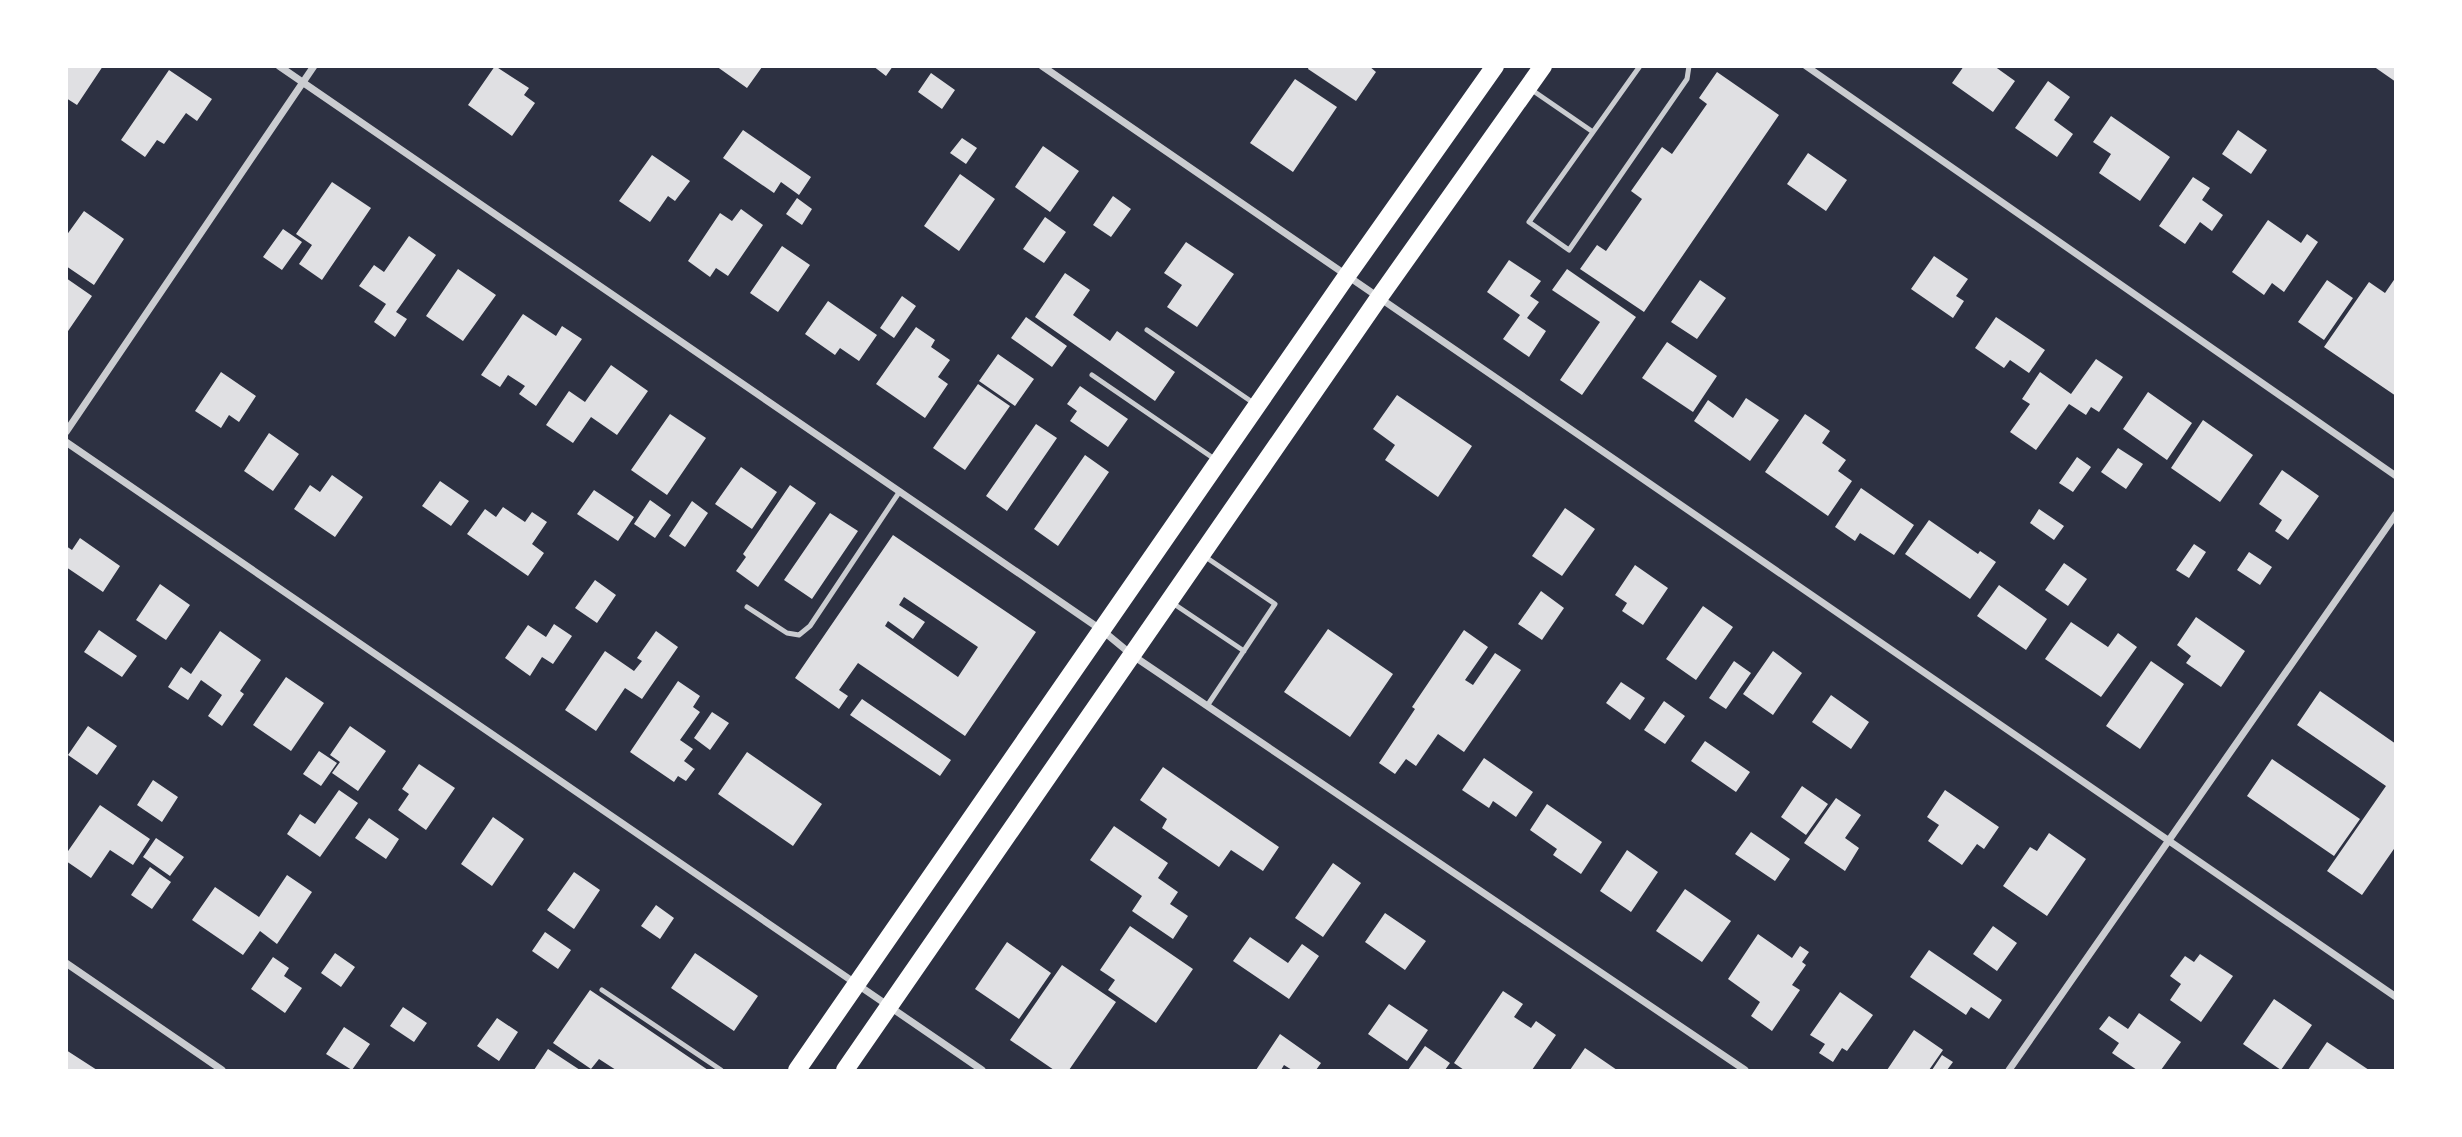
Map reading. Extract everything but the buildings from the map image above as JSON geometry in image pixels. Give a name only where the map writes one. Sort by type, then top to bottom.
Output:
[{"type":"main road","points":[[797,1070],[1495,66]]},
{"type":"main road","points":[[845,1070],[1542,66]]},
{"type":"street","points":[[279,66],[1103,631],[1132,655],[1745,1070]]},
{"type":"street","points":[[66,432],[314,66]]},
{"type":"street","points":[[1042,66],[1378,299],[2170,839],[2396,997]]},
{"type":"street","points":[[1806,66],[2396,475]]},
{"type":"street","points":[[66,442],[982,1070]]},
{"type":"street","points":[[2009,1070],[2396,514]]},
{"type":"street","points":[[66,963],[222,1070]]},
{"type":"lane","points":[[1640,66],[1529,222],[1569,250],[1687,79],[1689,66]]},
{"type":"lane","points":[[1528,87],[1593,132]]},
{"type":"lane","points":[[1147,330],[1258,405]]},
{"type":"lane","points":[[1092,375],[1219,462]]},
{"type":"lane","points":[[747,607],[787,633],[799,635],[810,626],[900,491]]},
{"type":"lane","points":[[1201,554],[1275,604],[1207,706]]},
{"type":"lane","points":[[1169,601],[1244,651]]},
{"type":"lane","points":[[602,990],[721,1070]]}]
